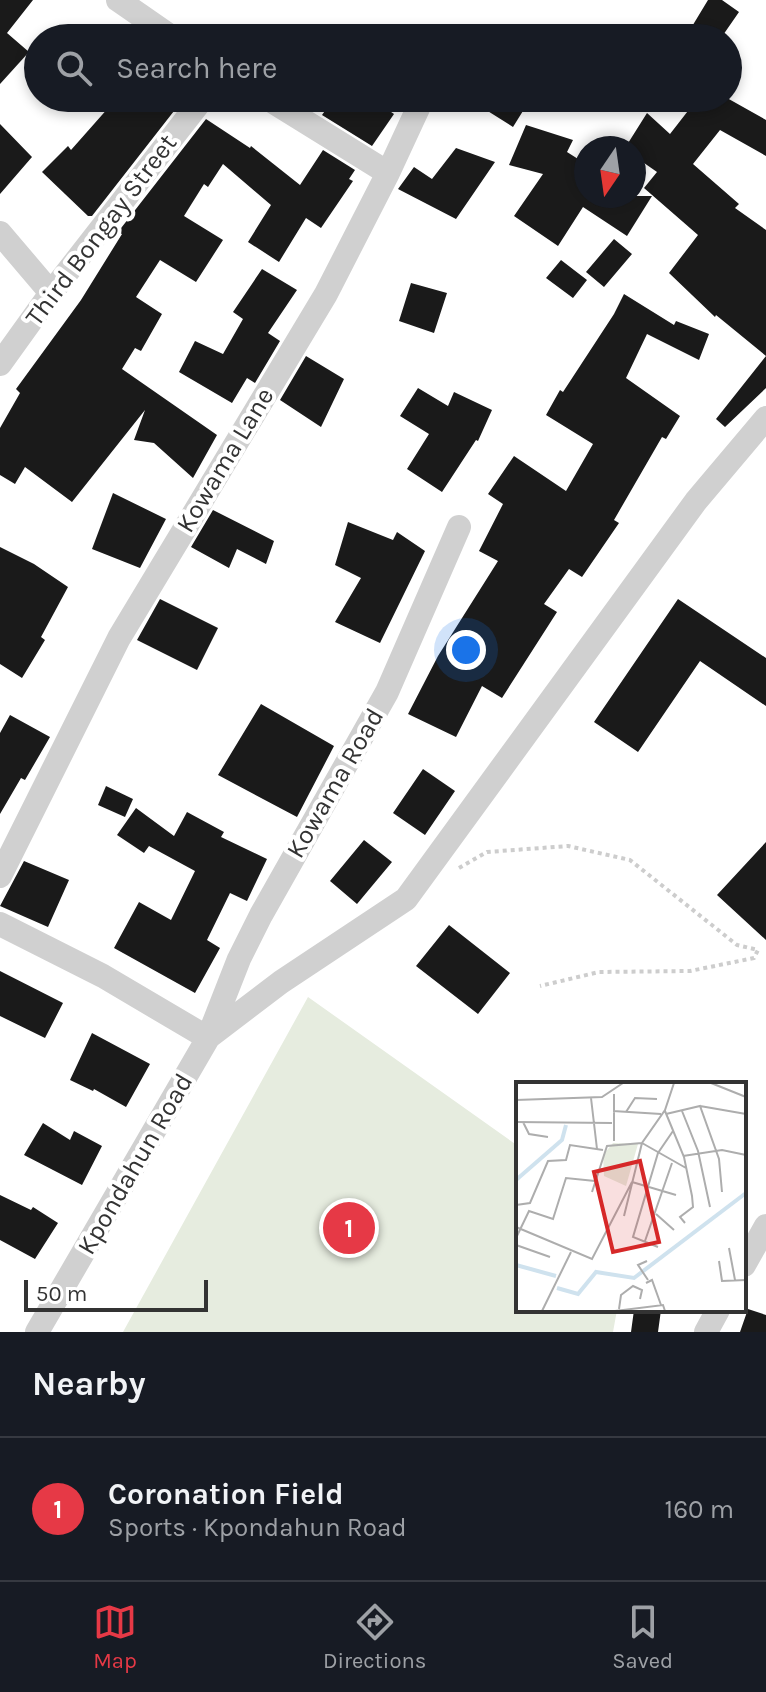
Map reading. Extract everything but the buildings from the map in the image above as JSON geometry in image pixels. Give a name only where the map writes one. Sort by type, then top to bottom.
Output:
[{"type":"street","points":[[118,0],[153,24]]},
{"type":"street","name":"Third Bongay Street","points":[[0,364],[51,293],[192,112]]},
{"type":"street","points":[[290,112],[388,173]]},
{"type":"street","name":"Kowama Lane","points":[[0,876],[119,638],[255,407],[326,294],[416,112]]},
{"type":"street","points":[[0,233],[51,293]]},
{"type":"street","points":[[0,924],[103,976],[208,1038],[281,982],[406,899],[696,501],[766,418]]},
{"type":"street","name":"Kowama Road","points":[[208,1038],[239,959],[261,915],[387,692],[459,527]]},
{"type":"street","name":"Kpondahun Road","points":[[37,1332],[208,1038]]},
{"type":"street","points":[[746,1261],[766,1226]]},
{"type":"street","points":[[706,1332],[717,1312]]},
{"type":"path","points":[[460,868],[487,852],[568,846],[630,860],[737,945],[758,950],[754,958],[690,971],[599,972],[540,986]]},
{"type":"shaded area","points":[[308,997],[516,1145],[516,1312],[617,1312],[613,1332],[123,1332]]},
{"type":"place","name":"Coronation Field","points":[[349,1228]]}]
